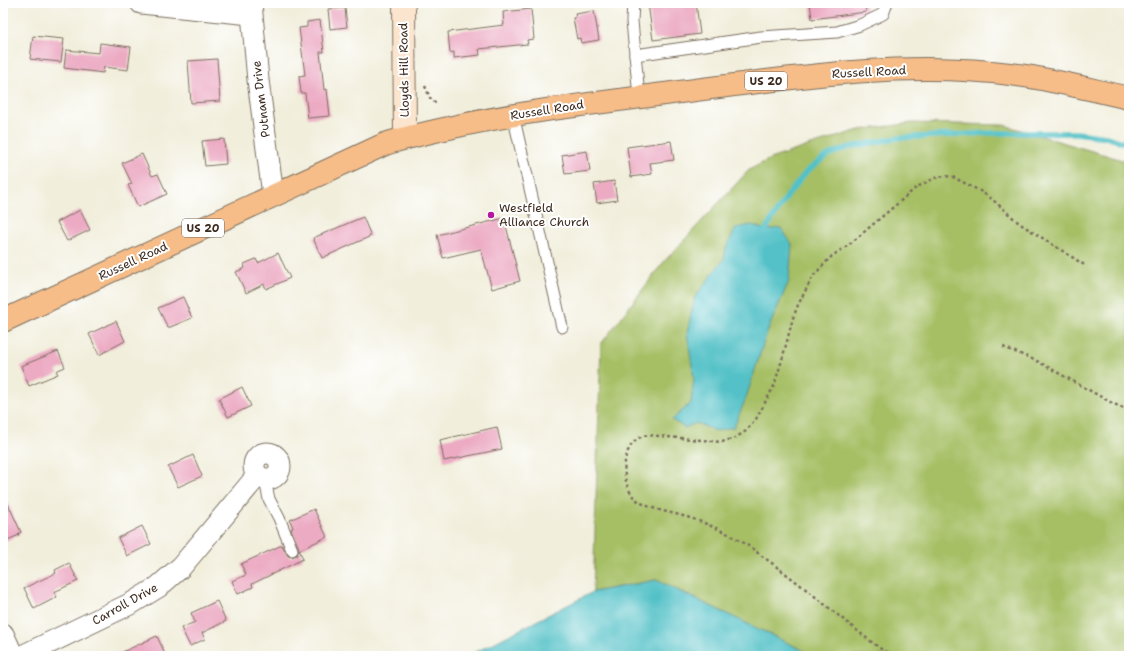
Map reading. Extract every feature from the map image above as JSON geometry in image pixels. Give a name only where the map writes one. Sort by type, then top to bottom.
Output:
[{"type":"main road","name":"Lloyds Hill Road","points":[[404,3],[405,138]]},
{"type":"main road","name":"Russell Road","points":[[3,321],[364,153],[405,138],[513,116],[562,107],[802,77],[913,69],[969,70],[1018,75],[1066,83],[1129,98]]},
{"type":"street","points":[[141,3],[251,9]]},
{"type":"street","name":"Putnam Drive","points":[[251,9],[259,87],[273,195]]},
{"type":"street","name":"Carroll Drive","points":[[22,656],[132,603],[158,587],[181,567],[261,478]]},
{"type":"street","points":[[3,634],[13,656]]},
{"type":"lane","points":[[633,3],[632,20],[639,97]]},
{"type":"lane","points":[[635,55],[761,36],[837,32],[860,25],[883,14],[887,3]]},
{"type":"lane","points":[[513,116],[562,327]]},
{"type":"lane","points":[[261,478],[292,550]]},
{"type":"path","points":[[892,656],[877,647],[771,562],[740,541],[710,526],[650,507],[636,499],[626,484],[626,454],[637,439],[648,435],[716,442],[730,440],[746,431],[756,419],[774,386],[793,318],[803,294],[813,276],[832,256],[850,243],[917,187],[930,180],[940,176],[949,176],[967,184],[988,196],[1019,223],[1086,266]]},
{"type":"path","points":[[1003,346],[1129,411]]},
{"type":"green space","points":[[912,123],[1004,125],[1129,162],[1129,656],[815,656],[656,580],[593,592],[601,344],[662,264],[749,170],[770,159],[859,130]]},
{"type":"water","points":[[752,225],[765,230],[781,228],[792,244],[789,281],[767,332],[746,398],[734,427],[716,431],[696,423],[685,428],[672,420],[691,403],[694,378],[687,333],[695,297],[724,259],[726,248],[736,228]]},
{"type":"water","points":[[656,580],[815,656],[468,656],[593,592]]},
{"type":"building","points":[[648,3],[696,3],[700,34],[653,40]]},
{"type":"building","points":[[810,3],[865,3],[866,12],[812,19]]},
{"type":"building","points":[[345,8],[347,27],[330,29],[328,9]]},
{"type":"building","points":[[531,9],[534,39],[527,40],[528,44],[479,49],[480,55],[454,58],[454,52],[450,53],[448,32],[504,25],[503,12]]},
{"type":"building","points":[[594,11],[599,40],[581,43],[580,38],[577,39],[573,18],[576,17],[575,14]]},
{"type":"building","points":[[320,20],[324,52],[320,52],[324,90],[327,89],[330,116],[308,118],[305,93],[301,93],[299,76],[305,75],[299,28],[307,27],[307,22]]},
{"type":"building","points":[[33,36],[64,39],[61,62],[30,59]]},
{"type":"building","points":[[100,43],[131,47],[128,70],[104,67],[103,73],[64,68],[66,50],[99,53]]},
{"type":"building","points":[[217,59],[220,101],[191,103],[188,61]]},
{"type":"building","points":[[224,139],[226,164],[205,166],[202,141]]},
{"type":"building","points":[[671,141],[674,160],[650,163],[652,174],[631,177],[627,147]]},
{"type":"building","points":[[587,151],[590,171],[565,174],[562,155]]},
{"type":"building","points":[[142,154],[152,176],[158,174],[167,194],[138,207],[128,185],[132,184],[122,163]]},
{"type":"building","points":[[614,181],[617,200],[597,203],[594,184]]},
{"type":"building","points":[[80,210],[90,230],[67,241],[57,222]]},
{"type":"building","points":[[363,217],[371,236],[322,258],[313,238]]},
{"type":"building","points":[[504,218],[520,281],[492,289],[481,249],[443,258],[437,235]]},
{"type":"building","points":[[278,253],[290,278],[266,289],[264,284],[246,293],[236,272],[245,268],[244,264],[256,259],[258,263]]},
{"type":"building","points":[[183,297],[192,318],[168,328],[158,308]]},
{"type":"building","points":[[116,321],[125,341],[99,355],[89,334]]},
{"type":"building","points":[[58,351],[65,367],[56,371],[58,374],[29,386],[21,366]]},
{"type":"building","points":[[242,387],[251,406],[228,417],[219,399]]},
{"type":"building","points":[[497,427],[502,449],[444,461],[440,440]]},
{"type":"building","points":[[193,455],[202,476],[178,487],[168,467]]},
{"type":"building","points":[[3,493],[21,532],[18,534],[19,535],[3,542]]},
{"type":"building","points":[[314,509],[327,537],[299,550],[303,559],[252,584],[253,587],[238,594],[232,581],[246,575],[241,564],[282,545],[288,556],[291,557],[297,555],[299,548],[291,529],[293,528],[290,520]]},
{"type":"building","points":[[142,526],[151,544],[127,556],[118,538]]},
{"type":"building","points":[[69,563],[78,581],[54,592],[57,597],[34,609],[24,588],[56,573],[55,570]]},
{"type":"building","points":[[217,601],[226,621],[202,633],[205,639],[190,646],[181,628],[195,622],[191,613]]},
{"type":"building","points":[[157,636],[166,656],[114,656]]},
{"type":"waterway","points":[[765,230],[788,195],[807,171],[828,155],[850,147],[897,138],[989,133],[1077,133],[1106,137],[1129,144]]},
{"type":"place","name":"Westfield Alliance Church","points":[[491,215]]}]
